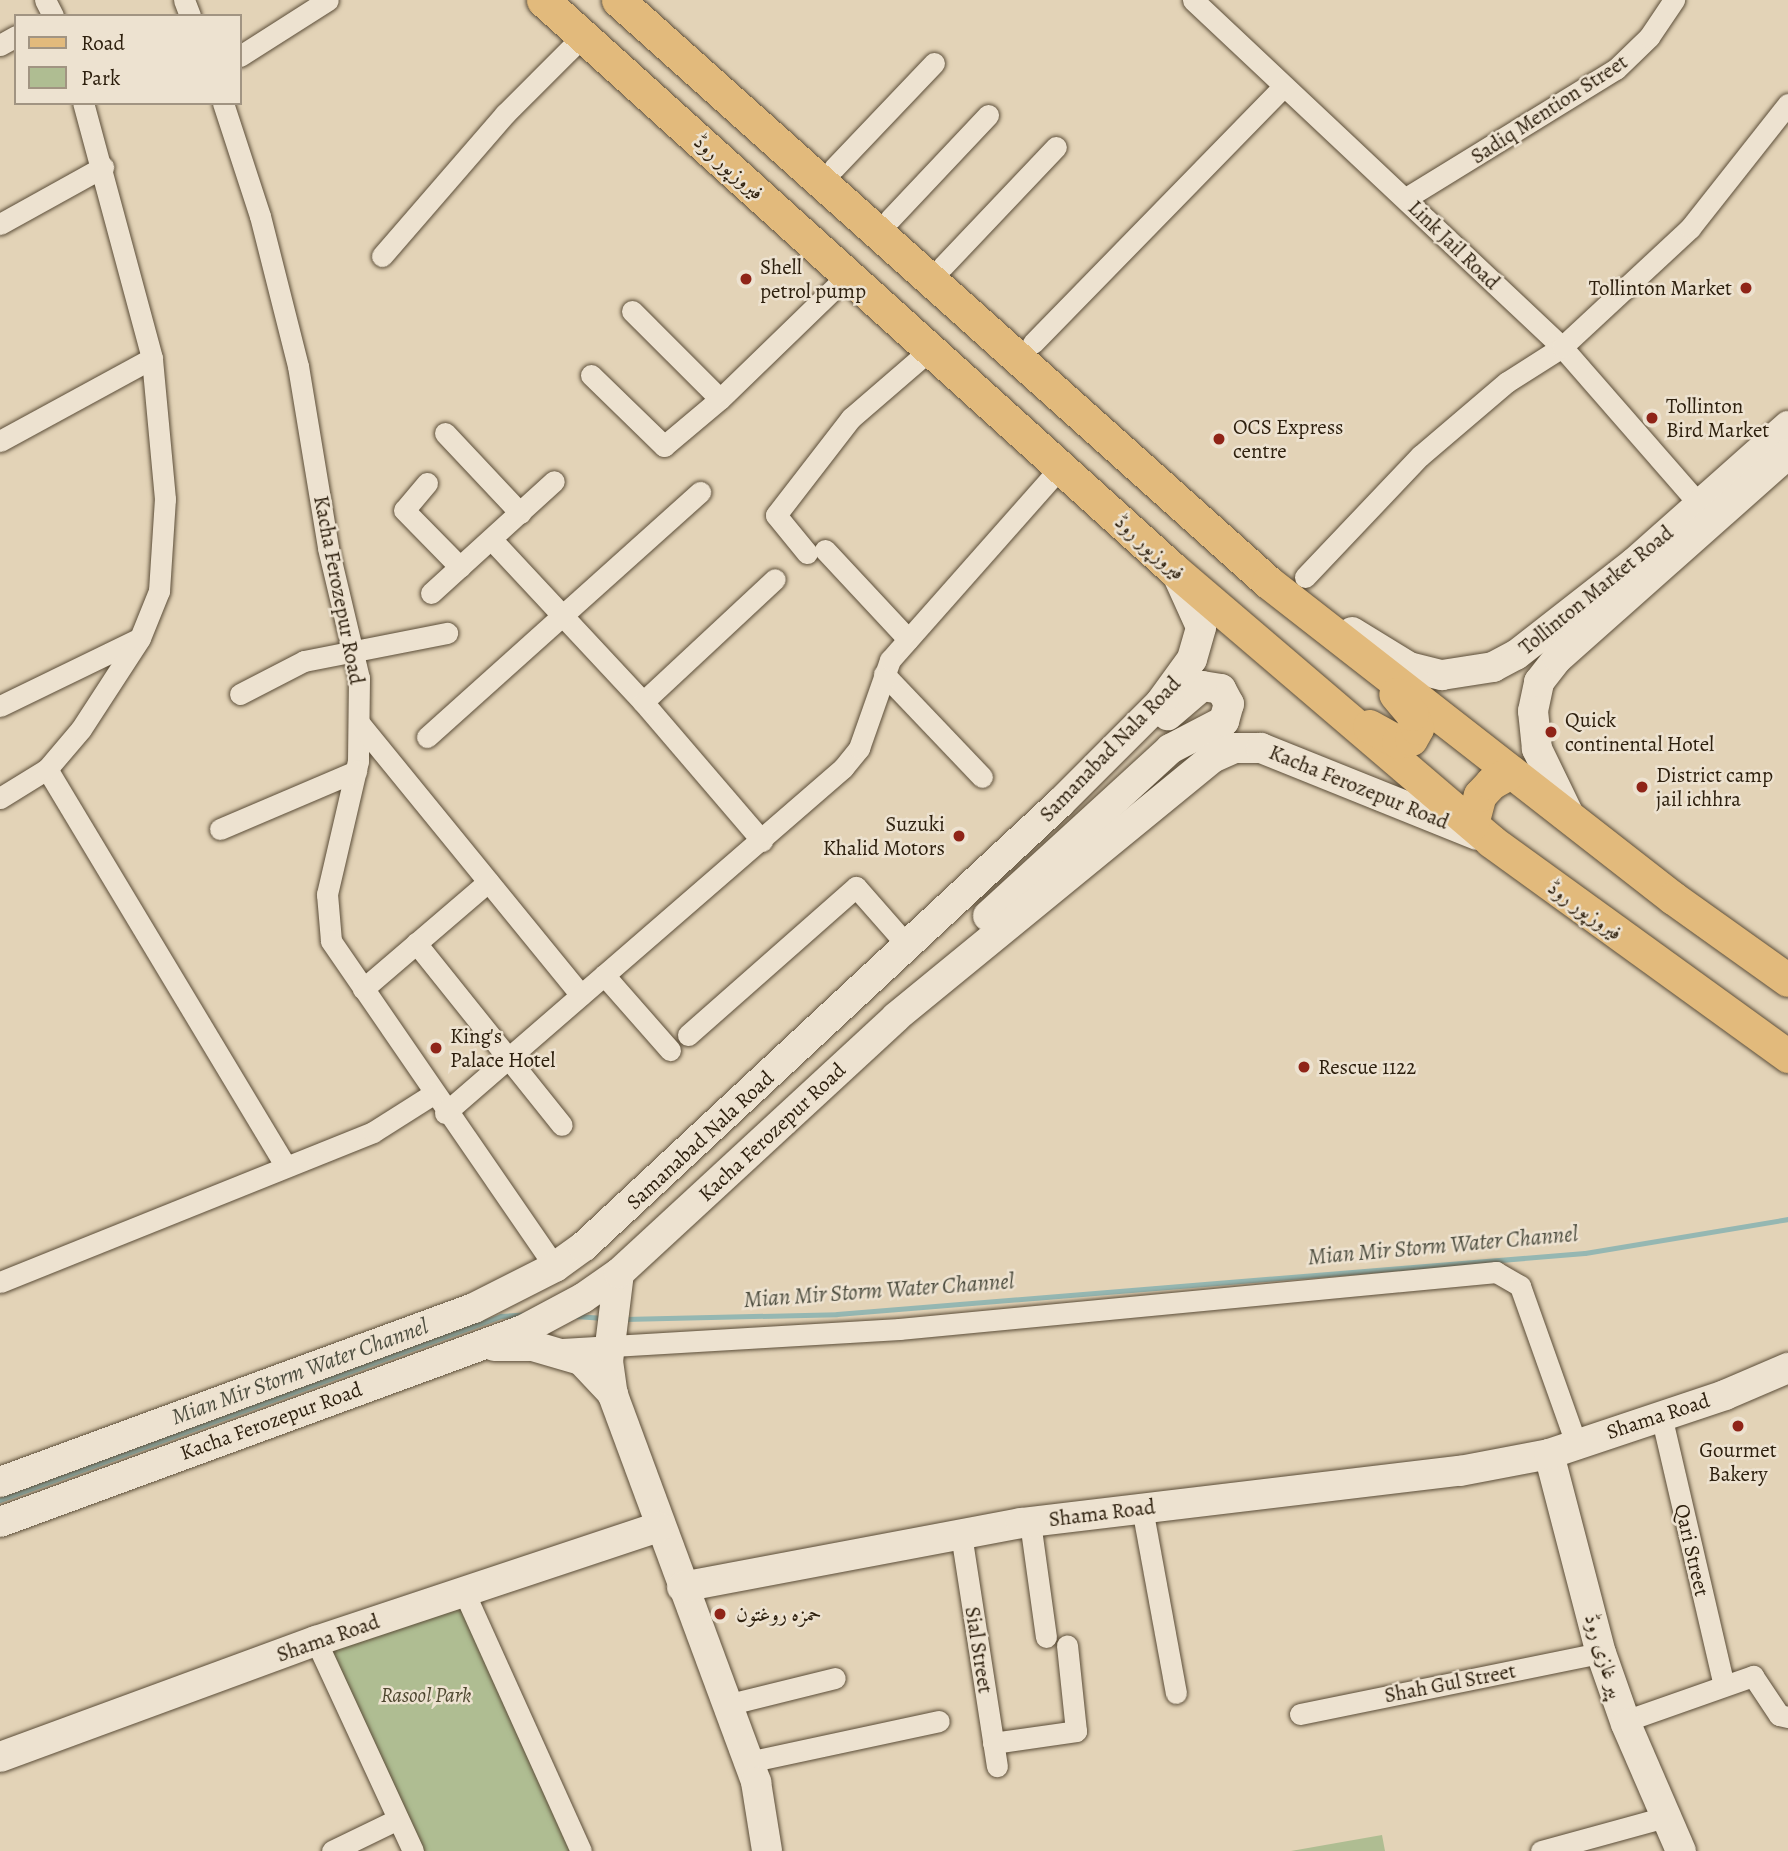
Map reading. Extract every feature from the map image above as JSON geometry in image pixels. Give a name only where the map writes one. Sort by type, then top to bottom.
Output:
[{"type":"main road","name":"فیروزپور روڈ","points":[[543,0],[1173,569],[1481,833],[1788,1056]]},
{"type":"main road","points":[[618,0],[1268,582],[1370,666],[1788,980]]},
{"type":"main road","name":"Tollinton Market Road","points":[[1570,817],[1537,749],[1534,710],[1539,682],[1700,505],[1788,426]]},
{"type":"main road","name":"Tollinton Market Road","points":[[1268,582],[1409,667],[1442,675],[1468,674],[1516,655],[1643,570],[1788,454]]},
{"type":"main road","name":"Samanabad Nala Road","points":[[0,1482],[425,1327],[555,1267],[619,1217],[1060,803],[1160,703],[1192,659],[1201,627],[1173,569]]},
{"type":"main road","points":[[1303,680],[1384,735],[1398,742],[1410,739],[1417,728],[1412,714],[1370,666]]},
{"type":"main road","points":[[896,1017],[951,949],[1156,760],[1224,721],[1229,710],[1227,695],[1212,685],[1195,690],[1118,763],[1060,803]]},
{"type":"main road","name":"Kacha Ferozepur Road","points":[[0,1522],[559,1312],[619,1273],[896,1017],[1194,769],[1234,748],[1261,747],[1481,833]]},
{"type":"main road","points":[[1481,833],[1480,795],[1490,783],[1511,772]]},
{"type":"main road","points":[[619,1273],[609,1347],[613,1395],[681,1587],[756,1783],[766,1851]]},
{"type":"main road","points":[[474,1346],[547,1349],[581,1360],[613,1395]]},
{"type":"main road","name":"Shama Road","points":[[681,1587],[1030,1522],[1460,1471],[1562,1448],[1788,1368]]},
{"type":"main road","name":"پیر غازی روڈ","points":[[1562,1448],[1601,1653],[1625,1721],[1669,1816],[1681,1851]]},
{"type":"main road","name":"Shama Road","points":[[0,1757],[316,1641],[659,1527]]},
{"type":"street","points":[[242,55],[328,0]]},
{"type":"street","name":"Link Jail Road","points":[[1193,0],[1562,347],[1700,505]]},
{"type":"street","name":"Sadiq Mention Street","points":[[1406,198],[1616,69],[1649,37],[1674,0]]},
{"type":"street","points":[[382,256],[505,114],[583,36]]},
{"type":"street","points":[[834,168],[934,63]]},
{"type":"street","points":[[1033,343],[1284,86]]},
{"type":"street","points":[[1305,577],[1420,456],[1507,382],[1562,347],[1690,228],[1788,104]]},
{"type":"street","points":[[0,798],[47,769],[81,729],[140,638],[159,591],[165,499],[152,358],[103,167],[84,105]]},
{"type":"street","name":"Kacha Ferozepur Road","points":[[224,105],[260,216],[298,366],[328,548],[359,678],[356,771],[327,894],[331,941],[445,1112],[555,1267]]},
{"type":"street","points":[[890,219],[988,114]]},
{"type":"street","points":[[943,266],[1056,146]]},
{"type":"street","points":[[0,224],[103,167]]},
{"type":"street","points":[[592,375],[664,446],[720,399],[848,275]]},
{"type":"street","points":[[632,311],[720,399]]},
{"type":"street","points":[[908,639],[776,515],[851,418],[931,349]]},
{"type":"street","points":[[0,441],[152,358]]},
{"type":"street","points":[[445,433],[520,513]]},
{"type":"street","points":[[445,1112],[762,841],[859,748],[884,674],[908,639],[1061,467]]},
{"type":"street","points":[[431,593],[554,481]]},
{"type":"street","points":[[427,483],[404,510],[460,568]]},
{"type":"street","points":[[427,737],[700,492]]},
{"type":"street","points":[[492,540],[561,619],[643,702],[762,841]]},
{"type":"street","points":[[643,702],[775,579]]},
{"type":"street","points":[[240,694],[304,661],[447,633]]},
{"type":"street","points":[[0,706],[140,638]]},
{"type":"street","points":[[884,674],[982,777]]},
{"type":"street","points":[[359,723],[580,995]]},
{"type":"street","points":[[47,769],[286,1166]]},
{"type":"street","points":[[220,829],[356,771]]},
{"type":"street","points":[[363,989],[488,882]]},
{"type":"street","points":[[688,1035],[856,887],[908,945]]},
{"type":"street","points":[[416,943],[562,1125]]},
{"type":"street","points":[[604,975],[670,1051]]},
{"type":"street","points":[[2,1276],[373,1132],[433,1094]]},
{"type":"street","points":[[547,1349],[899,1329],[1496,1272],[1520,1286],[1562,1448]]},
{"type":"street","name":"Qari Street","points":[[1661,1415],[1724,1685]]},
{"type":"street","points":[[1142,1508],[1176,1693]]},
{"type":"street","points":[[1030,1522],[1046,1637]]},
{"type":"street","name":"Sial Street","points":[[961,1534],[997,1766]]},
{"type":"street","points":[[464,1592],[581,1851]]},
{"type":"street","points":[[316,1641],[413,1851]]},
{"type":"street","points":[[993,1743],[1076,1731],[1067,1645]]},
{"type":"street","name":"Shah Gul Street","points":[[1300,1714],[1601,1653]]},
{"type":"street","points":[[1625,1721],[1756,1676],[1779,1715],[1788,1717]]},
{"type":"street","points":[[726,1704],[835,1678]]},
{"type":"street","points":[[748,1762],[939,1721]]},
{"type":"street","points":[[1541,1851],[1669,1816]]},
{"type":"street","points":[[332,1851],[398,1819]]},
{"type":"green space","name":"Rasool Park","points":[[464,1592],[581,1851],[413,1851],[316,1641]]},
{"type":"green space","points":[[1382,1835],[1385,1851],[1291,1851]]},
{"type":"waterway","name":"Mian Mir Storm Water Channel","points":[[624,1319],[837,1314],[1585,1253],[1788,1219]]},
{"type":"waterway","name":"Mian Mir Storm Water Channel","points":[[0,1500],[501,1316],[527,1314]]},
{"type":"waterway","name":"Mian Mir Storm Water Channel","points":[[575,1316],[604,1318]]},
{"type":"place","name":"Shell petrol pump","points":[[746,279]]},
{"type":"place","name":"Tollinton Market","points":[[1746,288]]},
{"type":"place","name":"Tollinton Bird Market","points":[[1652,418]]},
{"type":"place","name":"OCS Express centre","points":[[1219,439]]},
{"type":"place","name":"Quick continental Hotel","points":[[1551,732]]},
{"type":"place","name":"District camp jail ichhra","points":[[1642,787]]},
{"type":"place","name":"Suzuki Khalid Motors","points":[[959,836]]},
{"type":"place","name":"King's Palace Hotel","points":[[436,1048]]},
{"type":"place","name":"Rescue 1122","points":[[1304,1067]]},
{"type":"place","name":"Gourmet Bakery","points":[[1738,1426]]},
{"type":"place","name":"حمزه روغتون","points":[[720,1614]]}]
